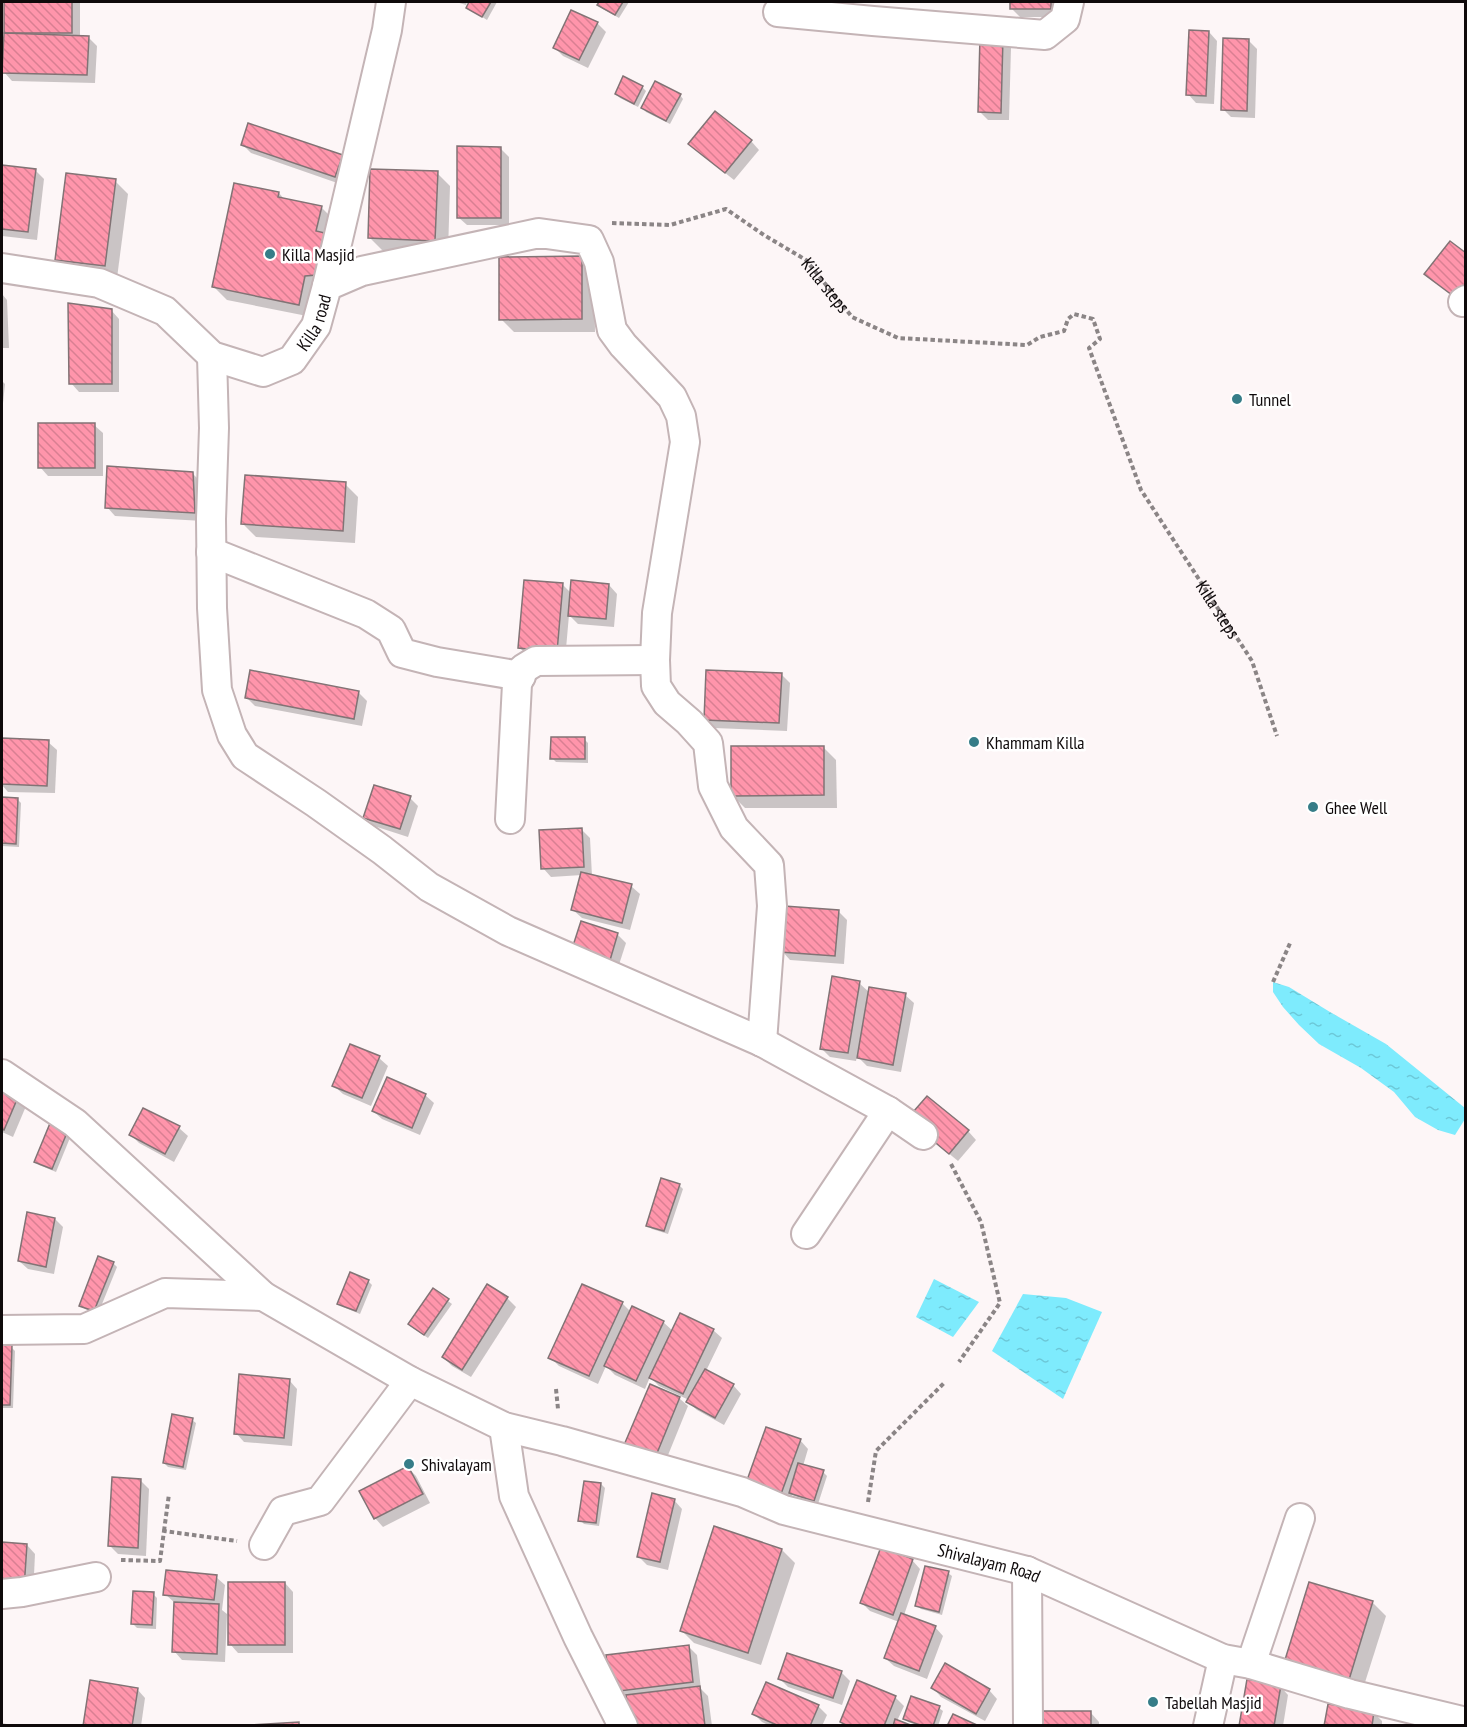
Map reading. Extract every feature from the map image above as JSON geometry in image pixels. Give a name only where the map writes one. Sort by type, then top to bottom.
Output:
[{"type":"street","points":[[327,286],[387,30],[391,2]]},
{"type":"street","points":[[778,12],[873,11],[1046,35],[1065,19],[1069,2]]},
{"type":"street","name":"Killa road","points":[[2,268],[99,282],[165,311],[212,356],[262,372],[292,360],[316,326],[327,286],[362,271],[539,223],[589,240],[599,262],[612,330],[672,397],[681,416],[685,442],[657,613],[655,660]]},
{"type":"street","points":[[212,356],[214,428],[211,552],[217,690],[232,735],[245,756],[316,803],[429,887],[508,932],[762,1042],[888,1111],[922,1135]]},
{"type":"street","points":[[211,552],[366,614],[391,630],[402,653],[437,662],[521,676]]},
{"type":"street","points":[[510,819],[517,684],[523,669],[536,661],[655,660],[656,686],[667,703],[708,743],[714,786],[734,828],[769,866],[772,906],[762,1042]]},
{"type":"street","name":"Shivalayam Road","points":[[2,1074],[75,1123],[262,1296],[410,1381],[504,1427],[742,1492],[784,1510],[1027,1571],[1222,1659],[1251,1664],[1350,1694],[1466,1722]]},
{"type":"street","points":[[806,1234],[888,1111]]},
{"type":"street","points":[[2,1330],[84,1329],[165,1293],[262,1296]]},
{"type":"street","points":[[264,1545],[283,1511],[320,1501],[410,1381]]},
{"type":"street","points":[[504,1427],[514,1496],[578,1637],[623,1725]]},
{"type":"street","points":[[1251,1664],[1300,1518]]},
{"type":"street","points":[[1027,1571],[1028,1725]]},
{"type":"street","points":[[2,1594],[96,1577]]},
{"type":"street","points":[[1208,1725],[1222,1659]]},
{"type":"path","name":"Killa steps","points":[[602,222],[670,225],[726,209],[806,261],[852,317],[898,338],[1027,345],[1040,337],[1064,331],[1068,319],[1074,314],[1093,319],[1100,339],[1089,348],[1141,490],[1252,661],[1277,736]]},
{"type":"path","points":[[1273,982],[1291,941]]},
{"type":"path","points":[[951,1164],[981,1222],[1000,1302],[959,1362]]},
{"type":"path","points":[[864,1529],[876,1451],[945,1382]]},
{"type":"path","points":[[96,1577],[104,1559],[160,1561],[169,1494]]},
{"type":"path","points":[[164,1531],[264,1545]]},
{"type":"water","points":[[1273,982],[1289,987],[1386,1044],[1465,1108],[1465,1119],[1455,1135],[1438,1130],[1415,1117],[1394,1092],[1361,1068],[1319,1044],[1283,1007],[1273,992]]},
{"type":"water","points":[[934,1279],[979,1302],[953,1337],[916,1317]]},
{"type":"water","points":[[1023,1294],[1066,1298],[1102,1312],[1063,1399],[992,1351]]},
{"type":"building","points":[[4,2],[72,2],[72,33],[4,33]]},
{"type":"building","points":[[469,2],[491,2],[482,17],[466,8]]},
{"type":"building","points":[[599,2],[623,2],[615,15],[597,5]]},
{"type":"building","points":[[1010,2],[1051,2],[1051,9],[1010,9]]},
{"type":"building","points":[[571,10],[598,22],[579,60],[553,48]]},
{"type":"building","points":[[1189,30],[1209,31],[1206,96],[1186,95]]},
{"type":"building","points":[[4,33],[89,36],[87,75],[2,73]]},
{"type":"building","points":[[980,37],[1003,38],[1001,113],[978,112]]},
{"type":"building","points":[[1223,38],[1249,39],[1247,111],[1221,110]]},
{"type":"building","points":[[623,76],[643,86],[634,104],[615,94]]},
{"type":"building","points":[[655,81],[681,94],[666,121],[641,108]]},
{"type":"building","points":[[715,111],[752,140],[725,173],[688,144]]},
{"type":"building","points":[[248,123],[343,155],[335,177],[241,145]]},
{"type":"building","points":[[457,146],[501,147],[501,218],[457,218]]},
{"type":"building","points":[[2,165],[36,169],[28,232],[2,229]]},
{"type":"building","points":[[370,169],[438,171],[435,241],[368,238]]},
{"type":"building","points":[[66,173],[116,179],[105,266],[55,260]]},
{"type":"building","name":"Killa Masjid","points":[[234,183],[279,192],[278,197],[322,206],[316,231],[325,233],[317,275],[305,276],[299,305],[212,287]]},
{"type":"building","points":[[1450,241],[1466,253],[1466,286],[1456,298],[1424,274]]},
{"type":"building","points":[[582,256],[582,319],[499,320],[499,257]]},
{"type":"building","points":[[68,303],[112,309],[112,384],[69,384]]},
{"type":"building","points":[[38,423],[95,423],[95,468],[38,468]]},
{"type":"building","points":[[107,466],[193,472],[195,513],[105,508]]},
{"type":"building","points":[[245,475],[346,482],[343,531],[241,524]]},
{"type":"building","points":[[524,580],[563,583],[557,652],[518,648]]},
{"type":"building","points":[[571,580],[609,584],[606,619],[568,616]]},
{"type":"building","points":[[250,670],[359,691],[354,719],[245,698]]},
{"type":"building","points":[[706,670],[782,673],[779,723],[704,720]]},
{"type":"building","points":[[551,737],[585,737],[585,759],[550,759]]},
{"type":"building","points":[[2,738],[49,740],[47,786],[2,784]]},
{"type":"building","points":[[731,746],[824,746],[824,795],[731,796]]},
{"type":"building","points":[[374,785],[411,796],[400,829],[363,818]]},
{"type":"building","points":[[2,797],[18,798],[16,844],[2,843]]},
{"type":"building","points":[[582,828],[584,867],[541,869],[539,830]]},
{"type":"building","points":[[581,872],[632,884],[622,923],[571,910]]},
{"type":"building","points":[[784,906],[839,910],[835,956],[780,952]]},
{"type":"building","points":[[581,921],[618,933],[608,967],[570,955]]},
{"type":"building","points":[[832,976],[860,981],[848,1053],[820,1049]]},
{"type":"building","points":[[869,987],[906,993],[893,1065],[857,1058]]},
{"type":"building","points":[[350,1044],[380,1056],[362,1098],[332,1086]]},
{"type":"building","points":[[387,1077],[426,1094],[412,1128],[372,1111]]},
{"type":"building","points":[[2,1081],[21,1090],[4,1130],[2,1129]]},
{"type":"building","points":[[927,1096],[969,1130],[949,1154],[907,1119]]},
{"type":"building","points":[[143,1108],[180,1126],[165,1154],[129,1135]]},
{"type":"building","points":[[53,1116],[71,1123],[52,1169],[34,1162]]},
{"type":"building","points":[[661,1178],[680,1184],[664,1231],[646,1226]]},
{"type":"building","points":[[27,1212],[55,1218],[46,1267],[18,1261]]},
{"type":"building","points":[[98,1256],[114,1262],[94,1311],[79,1306]]},
{"type":"building","points":[[350,1272],[369,1280],[356,1311],[337,1304]]},
{"type":"building","points":[[487,1284],[508,1297],[462,1370],[442,1357]]},
{"type":"building","points":[[582,1284],[623,1302],[589,1376],[548,1358]]},
{"type":"building","points":[[433,1288],[449,1299],[424,1335],[408,1324]]},
{"type":"building","points":[[632,1306],[664,1321],[636,1381],[604,1366]]},
{"type":"building","points":[[680,1313],[714,1329],[683,1394],[649,1378]]},
{"type":"building","points":[[2,1345],[12,1345],[10,1405],[2,1405]]},
{"type":"building","points":[[705,1369],[734,1384],[715,1418],[686,1402]]},
{"type":"building","points":[[239,1374],[290,1379],[284,1438],[234,1434]]},
{"type":"building","points":[[650,1384],[680,1397],[655,1458],[624,1445]]},
{"type":"building","points":[[172,1414],[193,1418],[183,1467],[163,1463]]},
{"type":"building","points":[[766,1427],[801,1439],[781,1494],[746,1483]]},
{"type":"building","points":[[798,1463],[824,1470],[814,1501],[789,1493]]},
{"type":"building","points":[[408,1466],[423,1494],[374,1519],[359,1491]]},
{"type":"building","points":[[112,1477],[141,1479],[138,1548],[108,1546]]},
{"type":"building","points":[[584,1481],[601,1483],[596,1523],[578,1521]]},
{"type":"building","points":[[652,1493],[675,1499],[660,1562],[637,1557]]},
{"type":"building","points":[[714,1526],[782,1549],[748,1653],[680,1631]]},
{"type":"building","points":[[2,1542],[27,1544],[24,1589],[2,1587]]},
{"type":"building","points":[[881,1547],[913,1559],[893,1615],[860,1603]]},
{"type":"building","points":[[925,1566],[949,1571],[939,1612],[915,1606]]},
{"type":"building","points":[[166,1570],[217,1575],[214,1600],[163,1595]]},
{"type":"building","points":[[228,1582],[285,1582],[285,1645],[228,1645]]},
{"type":"building","points":[[1309,1582],[1373,1601],[1348,1683],[1284,1663]]},
{"type":"building","points":[[133,1591],[154,1592],[152,1625],[131,1624]]},
{"type":"building","points":[[174,1602],[219,1604],[217,1654],[172,1652]]},
{"type":"building","points":[[901,1613],[936,1626],[919,1671],[884,1658]]},
{"type":"building","points":[[689,1645],[693,1682],[611,1692],[606,1655]]},
{"type":"building","points":[[787,1653],[842,1671],[833,1698],[778,1679]]},
{"type":"building","points":[[945,1663],[990,1689],[976,1714],[931,1688]]},
{"type":"building","points":[[1247,1679],[1281,1685],[1274,1726],[1239,1726]]},
{"type":"building","points":[[90,1680],[138,1688],[132,1726],[83,1726]]},
{"type":"building","points":[[857,1680],[896,1696],[884,1726],[848,1726],[840,1722]]},
{"type":"building","points":[[766,1682],[819,1705],[810,1726],[779,1726],[752,1714]]},
{"type":"building","points":[[700,1686],[705,1726],[630,1726],[626,1695]]},
{"type":"building","points":[[911,1696],[940,1706],[933,1726],[923,1726],[903,1719]]},
{"type":"building","points":[[1328,1704],[1374,1711],[1372,1726],[1324,1726]]},
{"type":"building","points":[[1043,1711],[1091,1711],[1091,1726],[1043,1726]]},
{"type":"building","points":[[953,1714],[979,1726],[947,1726]]},
{"type":"building","points":[[895,1719],[913,1726],[893,1726]]},
{"type":"building","points":[[299,1722],[299,1726],[236,1726]]},
{"type":"place","name":"Killa Masjid","points":[[270,254]]},
{"type":"place","name":"Tunnel","points":[[1237,399]]},
{"type":"place","name":"Khammam Killa","points":[[974,742]]},
{"type":"place","name":"Ghee Well","points":[[1313,807]]},
{"type":"place","name":"Shivalayam","points":[[409,1464]]},
{"type":"place","name":"Tabellah Masjid","points":[[1153,1702]]}]
